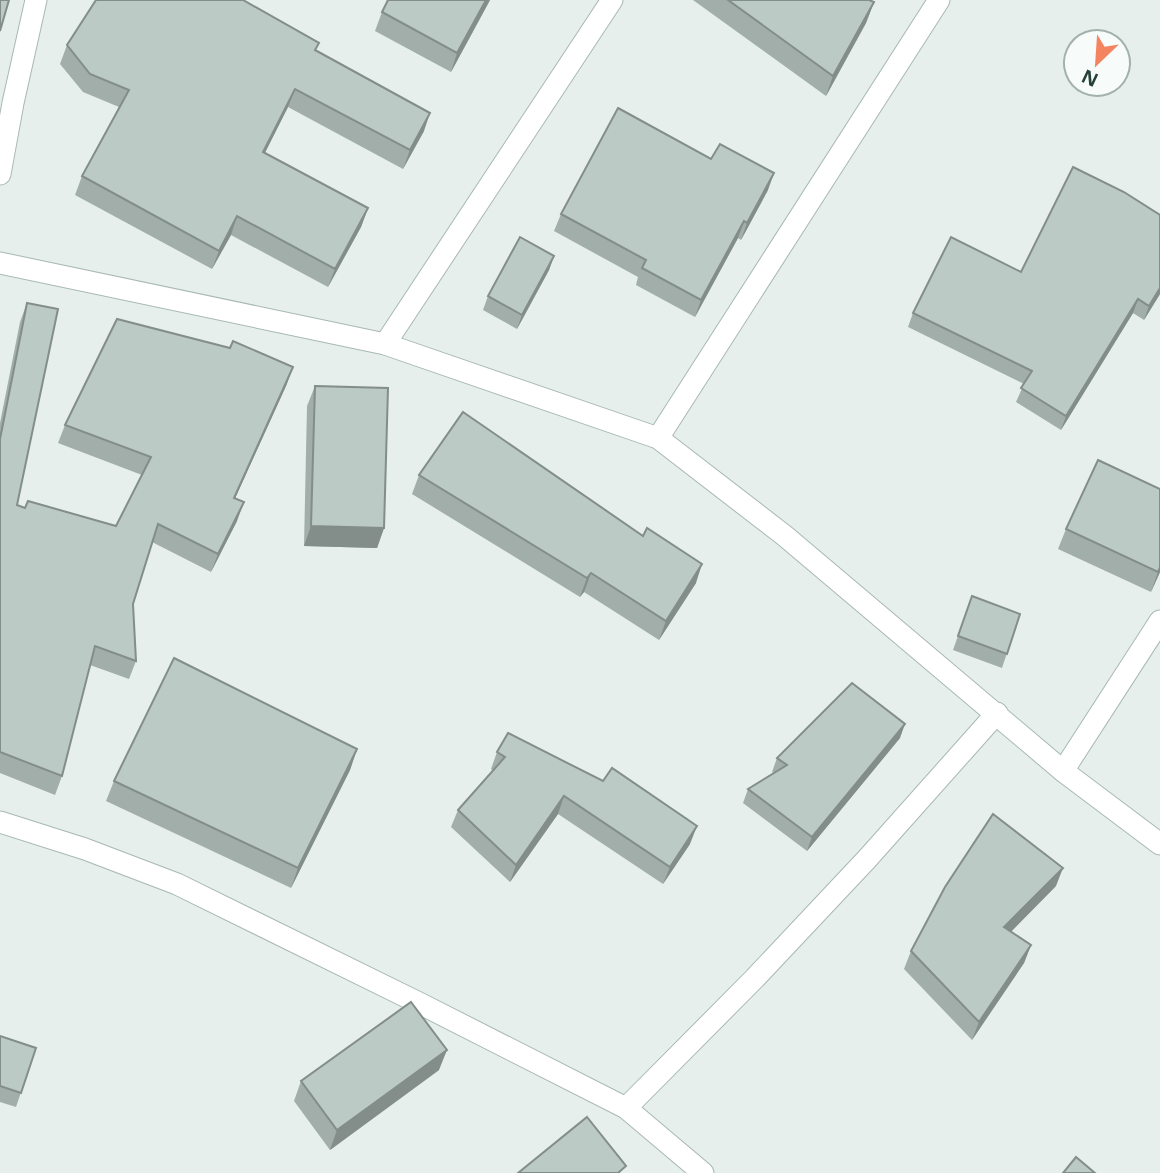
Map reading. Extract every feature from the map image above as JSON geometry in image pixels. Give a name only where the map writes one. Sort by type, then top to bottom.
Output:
[{"type":"street","points":[[0,174],[36,0]]},
{"type":"street","points":[[385,344],[612,0]]},
{"type":"street","points":[[657,438],[939,0]]},
{"type":"street","points":[[0,263],[385,344],[657,438],[785,536],[1063,771],[1160,844]]},
{"type":"street","points":[[1063,771],[1160,621]]},
{"type":"street","points":[[626,1108],[849,879],[997,713]]},
{"type":"street","points":[[0,822],[85,849],[177,884],[421,1003],[626,1108],[703,1173]]},
{"type":"building","points":[[0,0],[9,0],[0,31]]},
{"type":"building","points":[[96,0],[243,0],[319,43],[315,50],[430,113],[410,150],[295,89],[263,152],[368,208],[335,269],[237,216],[219,251],[82,176],[129,90],[90,74],[67,45]]},
{"type":"building","points":[[388,0],[486,0],[457,53],[382,12]]},
{"type":"building","points":[[728,0],[869,0],[874,2],[833,76]]},
{"type":"building","points":[[618,108],[711,159],[720,144],[774,173],[701,300],[642,268],[646,260],[561,214]]},
{"type":"building","points":[[1073,167],[1124,192],[1160,215],[1160,288],[1149,306],[1138,299],[1066,416],[1021,388],[1032,371],[913,313],[951,237],[1021,272]]},
{"type":"building","points":[[520,237],[554,256],[522,315],[488,296]]},
{"type":"building","points":[[27,303],[58,309],[17,505],[25,508],[28,501],[116,526],[151,457],[65,425],[117,319],[230,348],[233,341],[293,367],[234,498],[244,502],[218,554],[158,524],[133,604],[136,661],[95,646],[62,776],[0,752],[0,439]]},
{"type":"building","points":[[315,386],[388,388],[384,528],[311,526]]},
{"type":"building","points":[[463,412],[643,536],[647,528],[702,564],[666,621],[591,573],[587,578],[419,475]]},
{"type":"building","points":[[1098,460],[1160,489],[1158,572],[1066,529]]},
{"type":"building","points":[[972,596],[1020,614],[1007,654],[958,636]]},
{"type":"building","points":[[174,658],[357,749],[298,868],[114,781]]},
{"type":"building","points":[[852,683],[905,724],[812,837],[748,789],[787,765],[777,758]]},
{"type":"building","points":[[508,733],[603,781],[612,768],[697,826],[670,867],[564,796],[516,865],[458,810],[505,757],[497,752]]},
{"type":"building","points":[[993,814],[1063,868],[1004,927],[1031,945],[979,1022],[911,951],[945,887]]},
{"type":"building","points":[[411,1002],[447,1050],[337,1130],[301,1081]]},
{"type":"building","points":[[0,1036],[36,1048],[21,1093],[0,1086]]},
{"type":"building","points":[[587,1117],[626,1166],[618,1173],[518,1173]]},
{"type":"building","points":[[1076,1157],[1095,1173],[1063,1173]]}]
